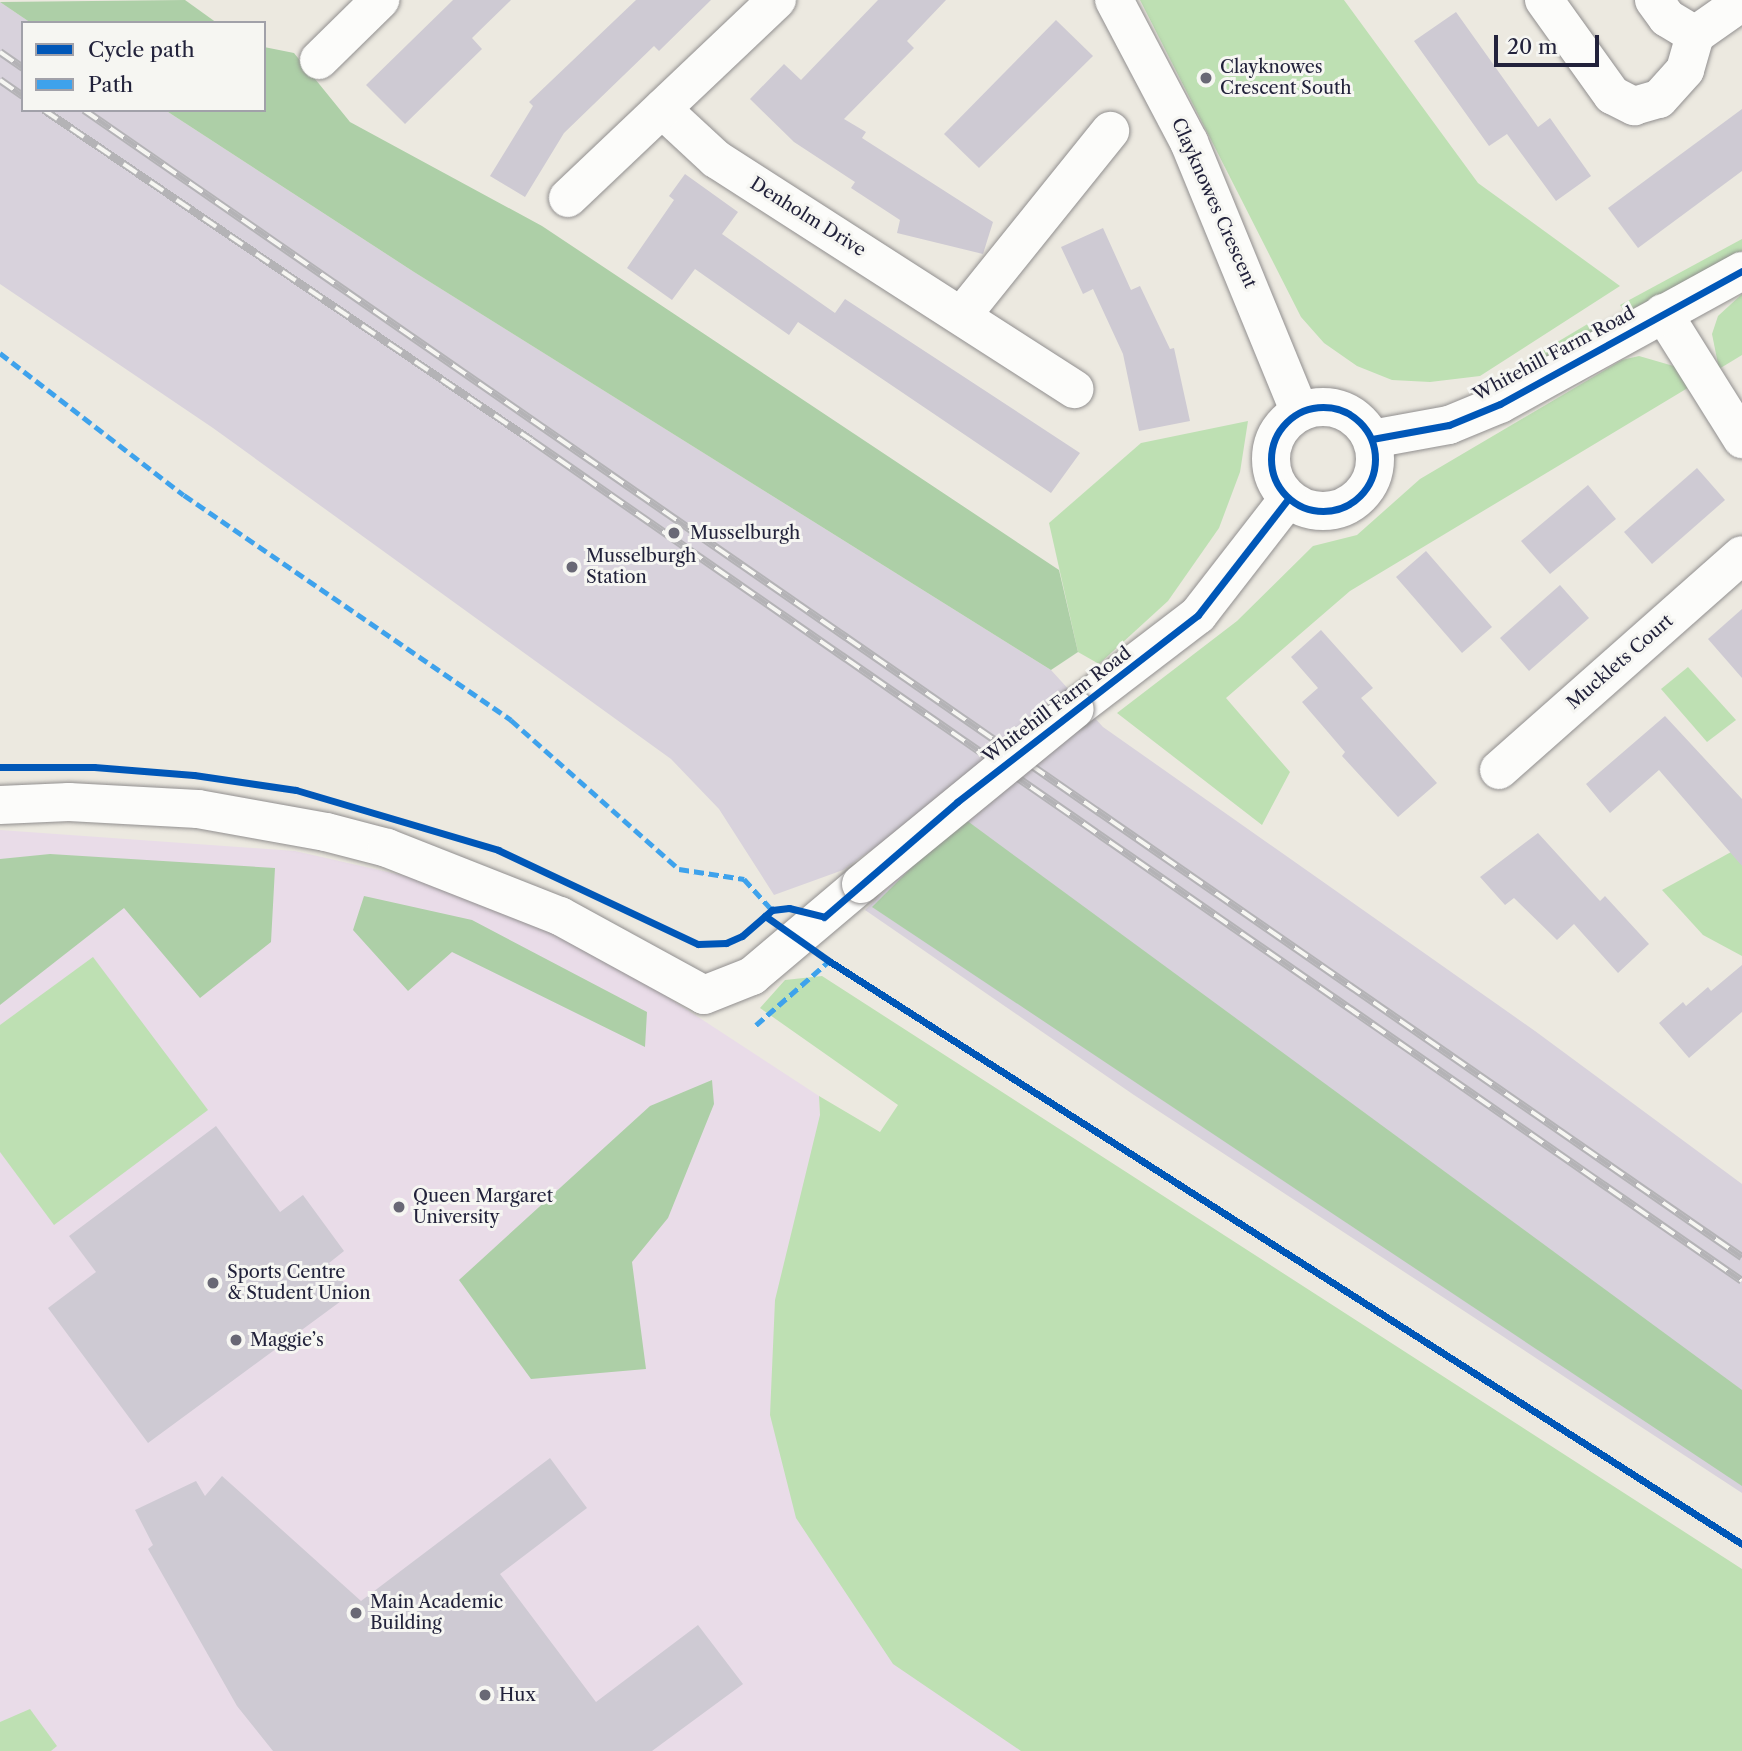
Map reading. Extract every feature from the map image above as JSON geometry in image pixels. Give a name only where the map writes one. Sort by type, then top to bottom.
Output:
[{"type":"street","points":[[319,60],[380,0]]},
{"type":"street","points":[[568,198],[777,0]]},
{"type":"street","name":"Clayknowes Crescent","points":[[1114,0],[1189,142],[1300,412]]},
{"type":"street","points":[[1544,0],[1612,95],[1634,106],[1659,99],[1685,70],[1695,34],[1742,2]]},
{"type":"street","points":[[1654,0],[1667,18],[1695,34]]},
{"type":"street","name":"Denholm Drive","points":[[662,109],[716,159],[963,314],[1074,389]]},
{"type":"street","points":[[963,314],[1110,131]]},
{"type":"street","name":"Whitehill Farm Road","points":[[1372,439],[1449,425],[1500,404],[1742,271]]},
{"type":"street","points":[[1662,313],[1742,439]]},
{"type":"street","points":[[1313,408],[1341,410],[1365,426],[1372,439],[1374,474],[1354,502],[1321,512],[1288,499],[1277,486],[1271,453],[1276,436],[1300,412],[1313,408]]},
{"type":"street","name":"Whitehill Farm Road","points":[[0,805],[69,803],[198,810],[362,841],[505,891],[615,944],[704,996],[752,976],[1075,709],[1198,615],[1288,499]]},
{"type":"street","name":"Mucklets Court","points":[[1499,770],[1742,555]]},
{"type":"shaded area","points":[[0,2],[28,21],[21,21],[21,112],[168,112],[414,272],[1051,670],[1103,727],[1535,1031],[1742,1184],[1742,1493],[1134,1095],[865,910],[961,817],[940,802],[843,870],[774,895],[719,809],[671,759],[213,428],[0,284]]},
{"type":"shaded area","name":"Queen Margaret University","points":[[0,830],[295,851],[494,896],[634,975],[819,1096],[820,1114],[1026,1751],[0,1751]]},
{"type":"green space","points":[[185,0],[214,21],[28,21],[0,2]]},
{"type":"green space","points":[[1140,0],[1344,0],[1478,183],[1620,286],[1480,376],[1430,382],[1392,380],[1357,366],[1324,343],[1301,317]]},
{"type":"green space","points":[[266,47],[294,53],[350,122],[542,226],[1059,570],[1078,652],[1051,670],[414,272],[168,112],[266,112]]},
{"type":"green space","points":[[1742,239],[1742,251],[1625,313],[1620,305]]},
{"type":"green space","points":[[1742,294],[1742,355],[1719,369],[1712,334],[1718,316]]},
{"type":"green space","points":[[1591,322],[1597,330],[1522,376],[1520,364]]},
{"type":"green space","points":[[1639,356],[1677,367],[1691,386],[1350,591],[1226,698],[1290,772],[1262,825],[1117,713],[1237,621],[1313,546],[1357,535],[1420,479],[1622,360]]},
{"type":"green space","points":[[1248,421],[1240,472],[1219,528],[1168,601],[1099,664],[1078,652],[1049,523],[1141,443]]},
{"type":"green space","points":[[1688,667],[1736,720],[1707,742],[1661,689]]},
{"type":"green space","points":[[962,817],[1742,1390],[1742,1486],[872,907]]},
{"type":"green space","points":[[1742,846],[1742,956],[1703,935],[1662,890]]},
{"type":"green space","points":[[50,854],[275,868],[271,942],[200,998],[124,908],[0,1005],[0,859]]},
{"type":"green space","points":[[364,896],[472,920],[647,1012],[645,1047],[452,952],[408,991],[353,930]]},
{"type":"green space","points":[[93,957],[208,1110],[54,1225],[0,1152],[0,1025]]},
{"type":"green space","points":[[822,976],[1742,1569],[1742,1751],[1021,1751],[893,1664],[796,1518],[770,1415],[775,1300],[820,1115],[819,1096],[880,1132],[898,1105],[760,1008],[785,980]]},
{"type":"green space","points":[[712,1080],[714,1104],[668,1218],[632,1262],[646,1369],[531,1379],[459,1280],[650,1106]]},
{"type":"green space","points":[[30,1709],[57,1746],[51,1751],[0,1751],[0,1722]]},
{"type":"building","points":[[453,0],[511,0],[472,38],[482,49],[405,124],[366,85]]},
{"type":"building","points":[[636,0],[711,0],[659,51],[654,46],[564,133],[525,197],[490,176],[533,106],[529,102]]},
{"type":"building","points":[[878,0],[946,0],[907,41],[914,48],[844,119],[866,132],[862,138],[993,222],[983,254],[897,233],[900,220],[851,188],[855,182],[794,142],[750,99],[784,64],[801,80]]},
{"type":"building","points":[[1456,12],[1538,127],[1550,118],[1591,176],[1556,201],[1507,134],[1489,146],[1414,41]]},
{"type":"building","points":[[1056,20],[1093,56],[979,168],[944,134]]},
{"type":"building","points":[[1742,109],[1742,171],[1638,248],[1608,208]]},
{"type":"building","points":[[685,174],[738,212],[722,234],[835,313],[845,299],[1080,453],[1051,493],[798,322],[789,335],[695,269],[672,300],[627,268],[674,200],[669,196]]},
{"type":"building","points":[[1103,228],[1131,290],[1140,286],[1170,349],[1174,348],[1190,421],[1139,431],[1123,354],[1093,289],[1083,294],[1061,247]]},
{"type":"building","points":[[1697,468],[1725,500],[1652,564],[1624,532]]},
{"type":"building","points":[[1588,485],[1616,519],[1550,574],[1521,541]]},
{"type":"building","points":[[1426,551],[1492,627],[1462,653],[1396,577]]},
{"type":"building","points":[[1560,585],[1589,618],[1529,671],[1500,638]]},
{"type":"building","points":[[1742,609],[1742,678],[1708,639]]},
{"type":"building","points":[[1321,630],[1373,688],[1361,698],[1437,783],[1398,817],[1342,756],[1345,752],[1302,702],[1318,688],[1291,657]]},
{"type":"building","points":[[1665,716],[1742,799],[1742,866],[1659,770],[1610,813],[1586,784]]},
{"type":"building","points":[[1538,833],[1600,901],[1605,896],[1649,944],[1618,973],[1574,924],[1557,940],[1514,898],[1505,905],[1480,877]]},
{"type":"building","points":[[1742,965],[1742,1012],[1689,1058],[1659,1023],[1683,1002],[1686,1006],[1708,987],[1711,991]]},
{"type":"building","name":"Sports Centre & Student Union","points":[[216,1126],[280,1212],[303,1195],[344,1251],[329,1263],[352,1293],[148,1443],[48,1308],[96,1272],[69,1236]]},
{"type":"building","name":"Main Academic Building","points":[[550,1458],[587,1508],[500,1574],[596,1702],[698,1625],[743,1684],[652,1751],[273,1751],[237,1706],[148,1549],[153,1545],[135,1510],[196,1481],[205,1496],[222,1476],[361,1601]]},
{"type":"railway","points":[[0,52],[21,67]]},
{"type":"railway","points":[[0,80],[21,95]]},
{"type":"railway","points":[[47,112],[531,440],[1742,1281]]},
{"type":"railway","points":[[87,112],[1742,1257]]},
{"type":"marked path","points":[[0,353],[184,495],[511,720],[679,869],[744,879],[772,910]]},
{"type":"marked path","points":[[756,1025],[829,961]]},
{"type":"cycle path","points":[[1372,439],[1449,425],[1500,404],[1742,271]]},
{"type":"cycle path","points":[[1323,407],[1343,411],[1360,422],[1371,439],[1375,459],[1371,479],[1360,496],[1343,507],[1323,511],[1303,507],[1286,496],[1275,479],[1271,459],[1275,439],[1286,422],[1303,411],[1323,407]]},
{"type":"cycle path","points":[[0,767],[94,767],[194,775],[296,790],[498,850],[698,944],[726,943],[742,936],[772,910],[789,908],[824,917],[957,802],[1198,615],[1288,499]]},
{"type":"cycle path","points":[[765,916],[829,961],[1742,1544]]},
{"type":"place","name":"Clayknowes Crescent South","points":[[1206,78]]},
{"type":"place","name":"Musselburgh","points":[[674,533]]},
{"type":"place","name":"Musselburgh Station","points":[[572,567]]},
{"type":"place","name":"Queen Margaret University","points":[[399,1207]]},
{"type":"place","name":"Sports Centre & Student Union","points":[[213,1283]]},
{"type":"place","name":"Maggie’s","points":[[236,1340]]},
{"type":"place","name":"Main Academic Building","points":[[356,1613]]},
{"type":"place","name":"Hux","points":[[485,1695]]}]
